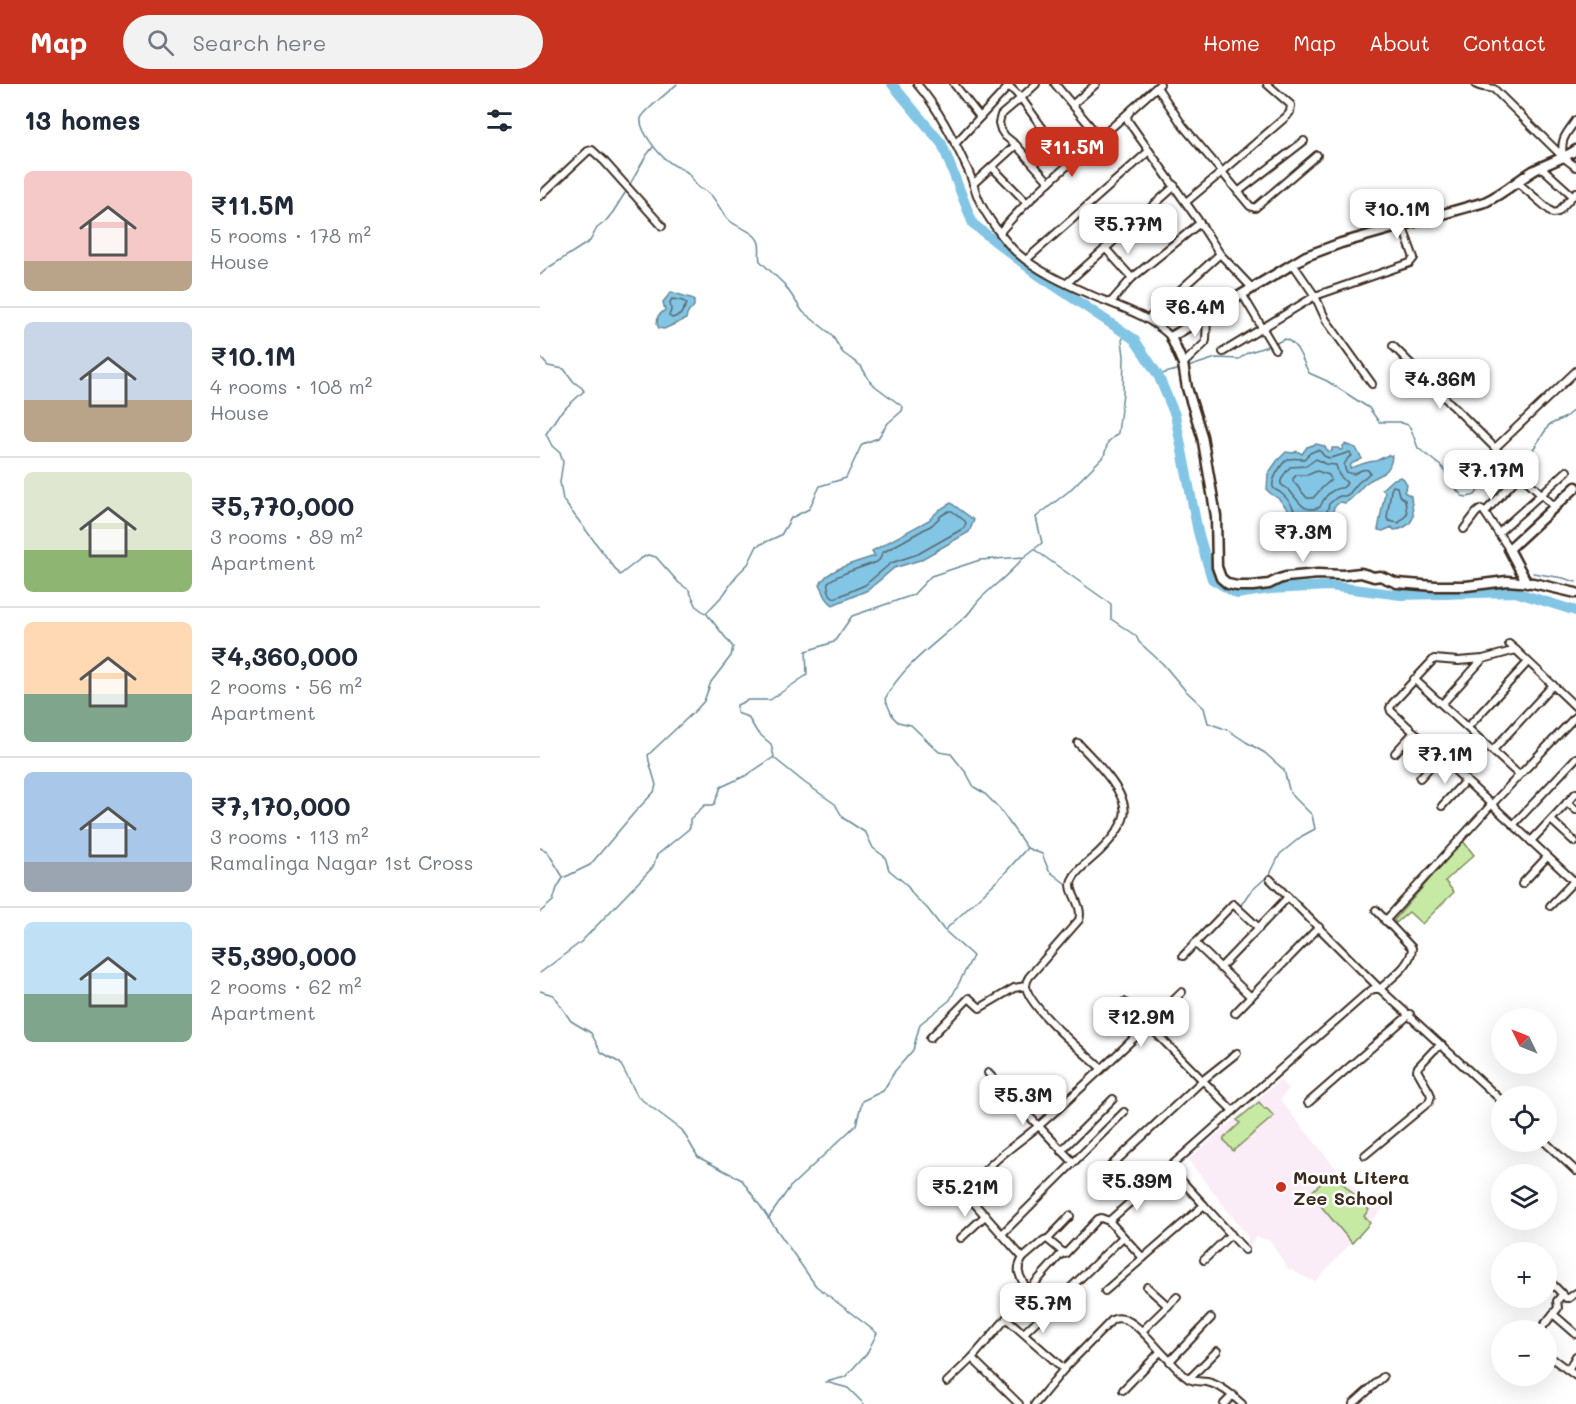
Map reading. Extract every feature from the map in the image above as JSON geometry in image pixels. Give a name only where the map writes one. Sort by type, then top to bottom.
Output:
[{"type":"street","points":[[918,84],[955,144],[980,202],[1015,251],[1034,265],[1067,283],[1148,319],[1171,337],[1183,367],[1202,436],[1216,516],[1216,567],[1221,578],[1228,584],[1253,586],[1269,584],[1286,578],[1318,574],[1361,573],[1380,576],[1397,583],[1466,586],[1507,581],[1576,592]]},
{"type":"street","points":[[923,90],[930,84]]},
{"type":"street","points":[[954,84],[980,117]]},
{"type":"street","points":[[1036,84],[1001,115],[999,123],[1005,136],[1049,182]]},
{"type":"street","points":[[1055,84],[1100,138]]},
{"type":"street","points":[[1073,104],[1096,84]]},
{"type":"street","points":[[1186,202],[1290,112],[1291,105],[1267,84]]},
{"type":"street","points":[[1475,84],[1483,88],[1488,85],[1494,89],[1576,167]]},
{"type":"street","points":[[955,144],[1008,85],[1021,98],[1069,165]]},
{"type":"street","points":[[1000,232],[1049,182],[1158,85],[1183,126],[1250,206],[1257,207],[1317,154]]},
{"type":"street","points":[[1131,110],[1128,121],[1220,254],[1252,288]]},
{"type":"street","points":[[1563,157],[1562,140],[1576,120]]},
{"type":"street","points":[[1238,192],[1304,141]]},
{"type":"street","points":[[973,184],[1016,145]]},
{"type":"street","points":[[540,196],[588,151],[592,150],[662,226]]},
{"type":"street","points":[[1171,337],[1306,256],[1341,243],[1485,202],[1541,167],[1576,150]]},
{"type":"street","points":[[1026,260],[1149,151]]},
{"type":"street","points":[[992,167],[1027,203]]},
{"type":"street","points":[[1517,183],[1553,213],[1558,212],[1574,194],[1541,167]]},
{"type":"street","points":[[1067,283],[1174,186]]},
{"type":"street","points":[[1111,302],[1132,278],[1200,222]]},
{"type":"street","points":[[1223,352],[1315,296],[1412,262],[1414,258],[1402,225]]},
{"type":"street","points":[[1105,248],[1132,278]]},
{"type":"street","points":[[1148,319],[1220,254]]},
{"type":"street","points":[[1293,264],[1315,296],[1326,320],[1372,384]]},
{"type":"street","points":[[1242,294],[1275,349]]},
{"type":"street","points":[[1183,367],[1205,343],[1206,317]]},
{"type":"street","points":[[1393,346],[1495,447],[1518,473],[1555,507]]},
{"type":"street","points":[[1495,447],[1576,371]]},
{"type":"street","points":[[1498,533],[1568,471]]},
{"type":"street","points":[[1485,512],[1518,473]]},
{"type":"street","points":[[1509,549],[1576,487]]},
{"type":"street","points":[[1464,530],[1476,513],[1481,509],[1485,512],[1509,549],[1527,583]]},
{"type":"street","points":[[1509,644],[1576,707]]},
{"type":"street","points":[[1516,650],[1483,659],[1458,661],[1436,658],[1414,679],[1390,708],[1575,882],[1550,906]]},
{"type":"street","points":[[1442,704],[1483,659]]},
{"type":"street","points":[[1468,727],[1528,662]]},
{"type":"street","points":[[1414,679],[1519,775]]},
{"type":"street","points":[[1493,750],[1553,685]]},
{"type":"street","points":[[1385,921],[1576,716]]},
{"type":"street","points":[[1395,753],[1414,732]]},
{"type":"street","points":[[1078,743],[1103,770],[1119,793],[1125,808],[1124,817],[1118,830],[1101,851],[1072,879],[1070,885],[1080,909],[1079,920],[1029,977],[1026,986],[1028,993],[1056,1028],[1101,1068]]},
{"type":"street","points":[[1420,778],[1440,756]]},
{"type":"street","points":[[1513,825],[1576,758]]},
{"type":"street","points":[[1442,806],[1466,780]]},
{"type":"street","points":[[1531,841],[1576,793]]},
{"type":"street","points":[[1567,802],[1576,810]]},
{"type":"street","points":[[1551,820],[1575,842]]},
{"type":"street","points":[[1522,884],[1547,857]]},
{"type":"street","points":[[1270,879],[1380,989],[1410,1014],[1491,1091]]},
{"type":"street","points":[[1220,968],[1288,897]]},
{"type":"street","points":[[1182,956],[1233,904],[1259,928]]},
{"type":"street","points":[[1109,1221],[1366,994],[1373,989],[1380,989],[1406,965],[1412,956],[1412,948],[1376,910]]},
{"type":"street","points":[[1235,1013],[1319,927]]},
{"type":"street","points":[[1195,943],[1251,997]]},
{"type":"street","points":[[930,1038],[969,998],[980,1008],[1014,988],[1026,986]]},
{"type":"street","points":[[1023,1258],[973,1202],[971,1188],[993,1163],[1040,1126],[1182,992]]},
{"type":"street","points":[[1124,1002],[1233,1111]]},
{"type":"street","points":[[1308,1103],[1410,1014]]},
{"type":"street","points":[[1365,1155],[1429,1102],[1430,1092],[1417,1070],[1434,1050],[1442,1045]]},
{"type":"street","points":[[1101,1175],[1203,1080],[1238,1053]]},
{"type":"street","points":[[988,1073],[1074,1162]]},
{"type":"street","points":[[1061,1150],[1113,1099]]},
{"type":"street","points":[[1002,1234],[1124,1112]]},
{"type":"street","points":[[1556,1152],[1576,1171]]},
{"type":"street","points":[[1170,1167],[1245,1250]]},
{"type":"street","points":[[1104,1291],[1204,1205]]},
{"type":"street","points":[[961,1238],[986,1215]]},
{"type":"street","points":[[1027,1293],[1028,1290],[1018,1274],[1018,1265],[1070,1216]]},
{"type":"street","points":[[1047,1239],[1065,1254],[1101,1218],[1109,1221],[1143,1258]]},
{"type":"street","points":[[1204,1260],[1231,1234]]},
{"type":"street","points":[[1023,1333],[1123,1237]]},
{"type":"street","points":[[947,1382],[972,1358],[1063,1252]]},
{"type":"street","points":[[1147,1287],[1168,1306]]},
{"type":"street","points":[[1557,1289],[1566,1298],[1576,1293]]},
{"type":"street","points":[[1548,1320],[1558,1308],[1557,1301],[1562,1295]]},
{"type":"street","points":[[1142,1331],[1177,1297]]},
{"type":"street","points":[[1553,1314],[1576,1334]]},
{"type":"street","points":[[1006,1318],[1064,1369]]},
{"type":"street","points":[[1035,1404],[1064,1369],[1115,1318],[1125,1319],[1142,1331],[1160,1352],[1189,1379],[1216,1384],[1242,1404]]},
{"type":"street","points":[[1170,1360],[1212,1318]]},
{"type":"street","points":[[1189,1379],[1217,1351]]},
{"type":"street","points":[[1123,1390],[1160,1352]]},
{"type":"street","points":[[1568,1370],[1576,1356]]},
{"type":"street","points":[[972,1358],[1019,1404]]},
{"type":"street","points":[[1557,1362],[1576,1376]]},
{"type":"street","points":[[1353,1404],[1383,1377]]},
{"type":"street","points":[[1224,1404],[1233,1395]]},
{"type":"shaded area","name":"Mount Litera Zee School","points":[[1280,1080],[1289,1089],[1280,1100],[1344,1178],[1363,1196],[1387,1204],[1315,1282],[1287,1268],[1270,1241],[1257,1237],[1246,1249],[1248,1237],[1188,1160]]},
{"type":"green space","points":[[1463,841],[1474,855],[1445,881],[1454,892],[1422,924],[1409,912],[1396,923],[1394,920]]},
{"type":"green space","points":[[1259,1102],[1274,1116],[1233,1151],[1223,1139],[1240,1123],[1237,1120]]},
{"type":"green space","points":[[1333,1173],[1369,1210],[1364,1216],[1370,1223],[1352,1243],[1310,1193]]},
{"type":"water","points":[[671,292],[694,299],[694,306],[686,319],[664,329],[659,328],[658,316],[665,310],[663,302]]},
{"type":"water","points":[[1316,444],[1324,446],[1329,452],[1332,448],[1343,449],[1345,444],[1356,448],[1362,459],[1351,464],[1350,468],[1388,455],[1392,456],[1391,462],[1386,471],[1366,483],[1348,501],[1340,502],[1334,507],[1331,515],[1324,521],[1306,524],[1303,520],[1294,523],[1292,518],[1289,518],[1288,510],[1279,499],[1267,490],[1268,474],[1286,452],[1297,451],[1302,454],[1307,447]]},
{"type":"water","points":[[1400,477],[1407,485],[1404,492],[1411,496],[1412,520],[1400,529],[1394,530],[1392,527],[1383,531],[1378,530],[1385,492],[1382,489],[1392,480]]},
{"type":"water","points":[[951,503],[974,520],[969,532],[920,560],[894,568],[868,590],[833,605],[827,599],[820,585],[829,574],[844,566],[875,556],[872,551],[929,520]]},
{"type":"waterway","points":[[540,912],[553,901],[563,878],[590,865],[654,792],[656,785],[648,755],[704,701],[711,682],[731,656],[733,647],[706,613],[748,564],[757,546],[781,535],[791,518],[809,509],[820,486],[846,478],[862,444],[878,438],[903,407],[871,383],[861,366],[843,353],[831,334],[803,312],[784,284],[760,261],[759,244],[755,236],[730,221],[711,195],[697,186],[688,173],[664,158],[650,142],[641,124],[642,116],[677,84]]},
{"type":"waterway","points":[[892,84],[942,144],[973,224],[1037,274],[1134,339],[1158,375],[1175,415],[1198,532],[1212,579],[1237,594],[1270,589],[1329,586],[1401,595],[1515,592],[1576,611]]},
{"type":"waterway","points":[[629,186],[653,147]]},
{"type":"waterway","points":[[540,275],[590,241],[597,228],[605,222],[625,193]]},
{"type":"waterway","points":[[540,973],[581,942],[653,867],[657,855],[690,828],[690,819],[705,805],[714,805],[721,787],[747,775],[774,757],[771,744],[757,732],[748,717],[737,713],[737,705],[748,700],[770,700],[807,675],[806,651],[834,642],[852,616],[913,595],[931,576],[980,560],[1024,557],[1042,543],[1036,517],[1069,491],[1104,456],[1108,442],[1118,433],[1123,393],[1122,340],[1126,333]]},
{"type":"waterway","points":[[1276,343],[1285,339],[1290,341],[1297,349],[1309,373],[1327,381],[1369,408],[1379,422],[1399,422],[1408,425],[1418,448],[1442,467],[1462,496],[1475,495],[1493,470],[1508,467]]},
{"type":"waterway","points":[[1188,367],[1216,358],[1239,359],[1247,353],[1271,345]]},
{"type":"waterway","points":[[540,357],[548,366],[564,369],[584,391],[559,414],[546,434],[552,446],[560,453],[563,462],[560,482],[563,500],[620,575],[640,559],[648,555],[656,557],[679,583],[689,590],[697,607],[705,613]]},
{"type":"waterway","points":[[1158,375],[1180,369]]},
{"type":"waterway","points":[[1512,465],[1532,451],[1549,425],[1564,418],[1576,408]]},
{"type":"waterway","points":[[1035,550],[1111,604],[1111,619],[1136,636],[1139,642],[1163,664],[1204,708],[1208,723],[1228,730],[1265,753],[1284,770],[1290,793],[1312,815],[1315,829],[1302,836],[1280,854],[1270,874],[1249,893],[1241,905]]},
{"type":"waterway","points":[[1023,558],[980,599],[967,615],[910,665],[885,699],[893,717],[898,722],[911,725],[939,752],[951,754],[974,787],[984,793],[999,808],[1027,848]]},
{"type":"waterway","points":[[1533,573],[1576,582]]},
{"type":"waterway","points":[[768,1219],[790,1187],[856,1125],[862,1101],[883,1091],[895,1071],[913,1050],[920,1024],[950,1000],[973,956],[944,930],[906,884],[889,870],[885,857],[873,848],[866,833],[843,818],[835,804],[774,758]]},
{"type":"waterway","points":[[540,848],[547,851],[563,877]]},
{"type":"waterway","points":[[945,930],[1003,875],[1027,848],[1042,854],[1049,871],[1066,884]]},
{"type":"waterway","points":[[540,991],[553,995],[571,1021],[591,1033],[601,1052],[620,1063],[638,1097],[682,1130],[698,1157],[742,1180],[816,1286],[877,1333],[867,1353],[845,1377],[826,1382],[848,1388],[864,1404]]},
{"type":"place","name":"Mount Litera Zee School","points":[[1281,1187]]}]
